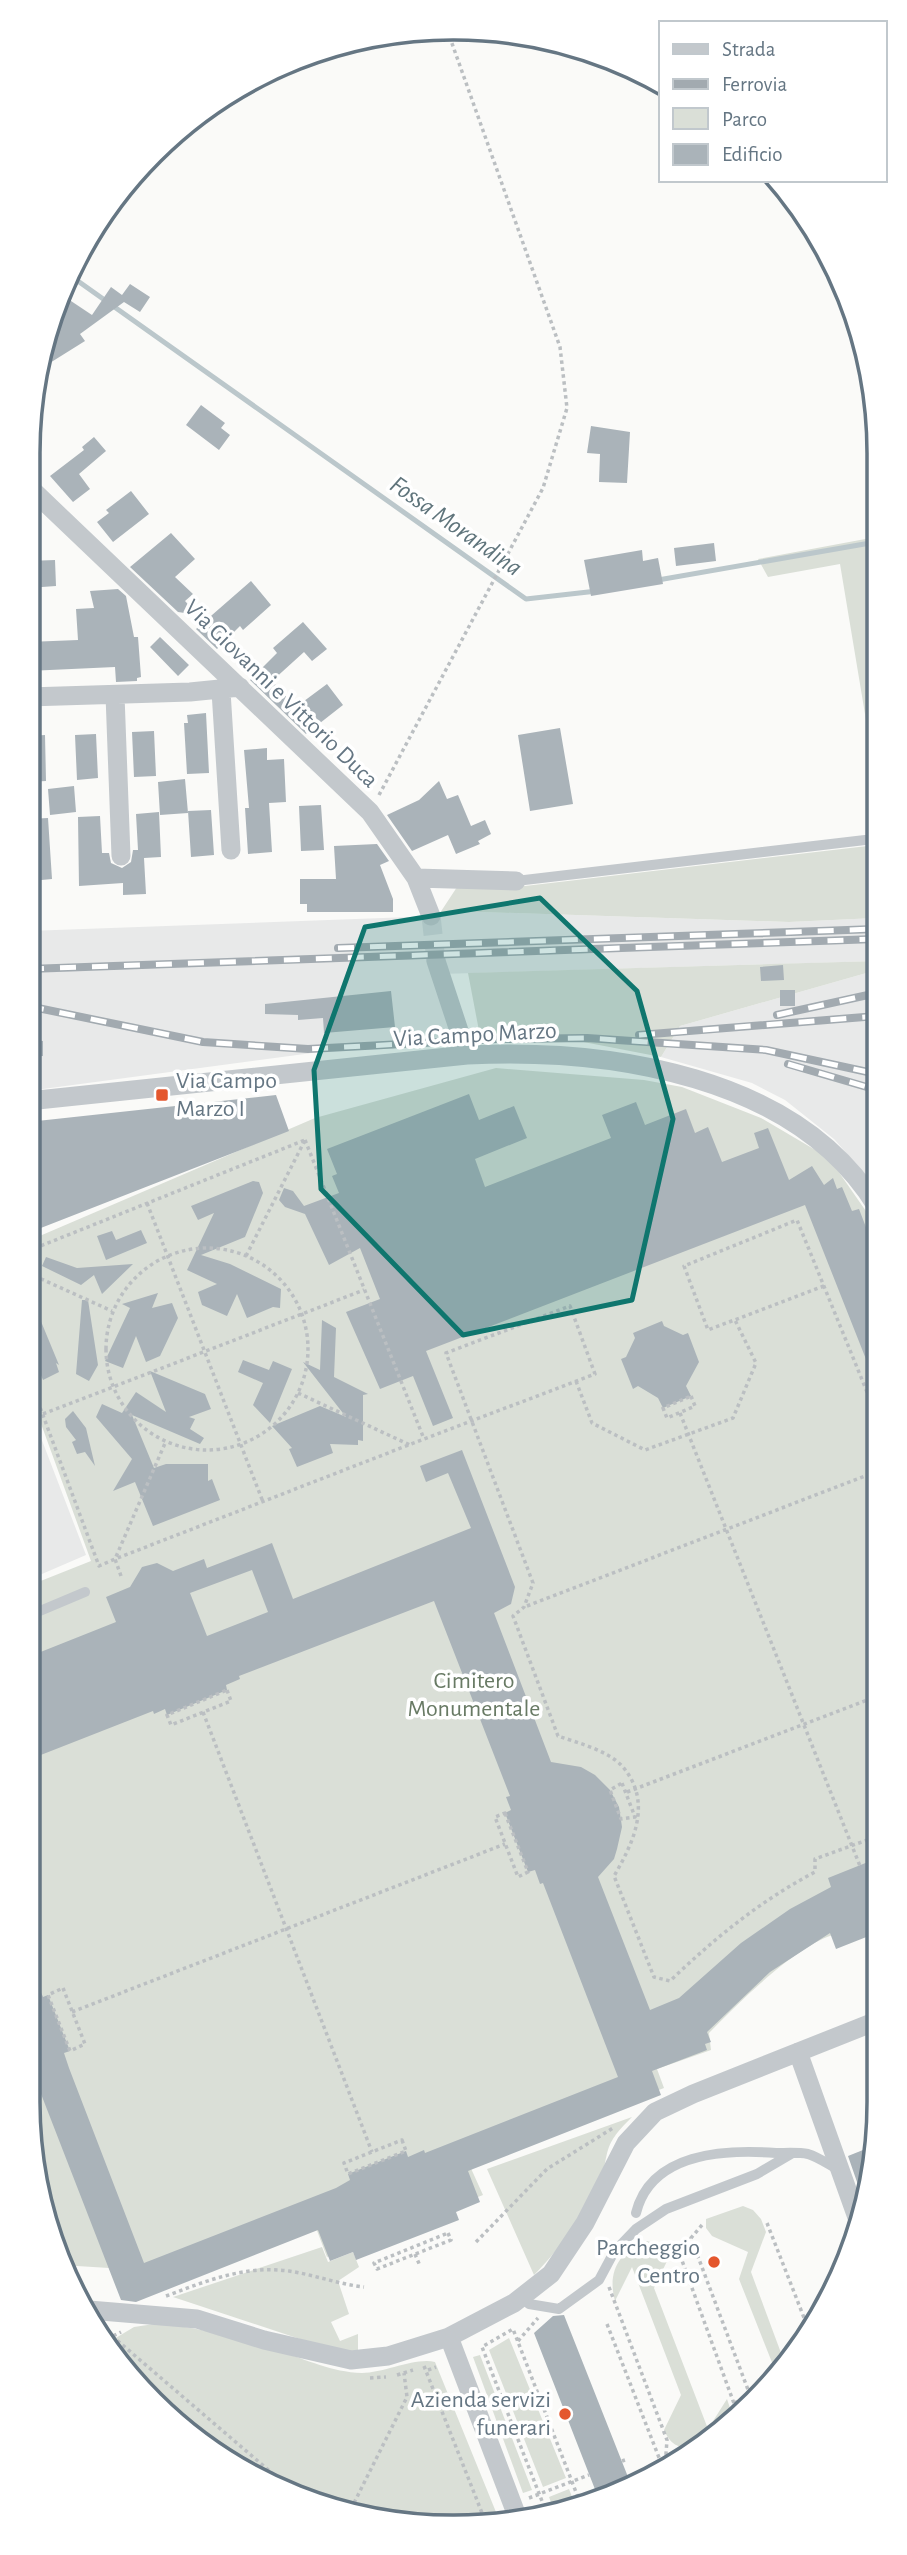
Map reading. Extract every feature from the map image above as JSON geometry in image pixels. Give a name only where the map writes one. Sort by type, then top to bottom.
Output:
[{"type":"street","name":"Via Giovanni e Vittorio Duca","points":[[40,498],[230,689],[370,811],[416,878],[431,916]]},
{"type":"street","points":[[40,697],[230,689],[231,850]]},
{"type":"street","points":[[116,695],[121,856]]},
{"type":"street","points":[[416,878],[516,881]]},
{"type":"street","points":[[436,961],[467,1055]]},
{"type":"street","name":"Via Campo Marzo","points":[[40,1100],[467,1055],[526,1052],[614,1060],[689,1078],[782,1114],[817,1138],[848,1168],[867,1194]]},
{"type":"street","points":[[98,2311],[197,2319],[264,2340],[351,2360],[388,2356],[449,2337],[522,2298],[551,2274],[585,2223],[626,2143],[647,2119],[674,2102],[867,2025]]},
{"type":"street","points":[[798,2052],[853,2207]]},
{"type":"street","points":[[449,2337],[515,2510]]},
{"type":"lane","points":[[516,881],[865,840]]},
{"type":"lane","points":[[40,1611],[85,1592]]},
{"type":"lane","points":[[636,2213],[649,2183],[665,2170],[686,2161],[733,2150],[809,2154],[841,2171]]},
{"type":"lane","points":[[522,2298],[529,2304],[559,2309],[599,2280],[614,2252],[636,2230],[666,2209],[757,2174],[791,2154]]},
{"type":"lane","points":[[849,2195],[852,2212]]},
{"type":"path","points":[[370,811],[543,488],[567,408],[560,346],[451,40]]},
{"type":"path","points":[[40,1246],[305,1140]]},
{"type":"path","points":[[246,1256],[305,1140]]},
{"type":"path","points":[[305,1140],[424,1439]]},
{"type":"path","points":[[147,1203],[263,1502]]},
{"type":"path","points":[[824,1286],[708,1330],[684,1266],[797,1220],[824,1286],[867,1394]]},
{"type":"path","points":[[190,1248],[225,1248],[246,1256],[281,1279],[302,1314],[308,1348],[307,1369],[298,1392],[275,1425],[241,1444],[217,1450],[183,1448],[150,1434],[125,1410],[109,1379],[105,1345],[112,1311],[130,1281],[157,1260],[167,1256],[190,1248]]},
{"type":"path","points":[[40,1278],[112,1311]]},
{"type":"path","points":[[43,1414],[365,1290]]},
{"type":"path","points":[[40,1406],[99,1566],[424,1439],[472,1421],[576,1381],[596,1374],[569,1306],[446,1353],[472,1421],[533,1583],[524,1607]]},
{"type":"path","points":[[576,1381],[592,1423],[645,1450],[733,1418],[756,1363],[734,1318]]},
{"type":"path","points":[[298,1392],[410,1445]]},
{"type":"path","points":[[691,1396],[695,1406],[680,1413],[667,1418],[663,1408],[691,1396]]},
{"type":"path","points":[[680,1413],[860,1866]]},
{"type":"path","points":[[121,1576],[115,1559],[166,1441]]},
{"type":"path","points":[[867,1475],[524,1607],[513,1616],[558,1736],[593,1748],[621,1765],[635,1789],[639,1821],[633,1843],[614,1876],[654,1977],[670,1980],[743,1915],[775,1893],[815,1872],[815,1859],[867,1840]]},
{"type":"path","points":[[228,1690],[231,1701],[203,1712],[171,1725],[167,1715],[228,1690]]},
{"type":"path","points":[[627,1792],[867,1700]]},
{"type":"path","points":[[203,1712],[372,2152]]},
{"type":"path","points":[[622,1783],[627,1792],[635,1817],[621,1819],[610,1790],[622,1783]]},
{"type":"path","points":[[505,1813],[528,1872],[518,1877],[505,1844],[495,1817],[505,1813]]},
{"type":"path","points":[[72,2012],[505,1844]]},
{"type":"path","points":[[63,1988],[72,2012],[85,2044],[70,2051],[48,1995],[63,1988]]},
{"type":"path","points":[[476,2242],[547,2169],[603,2133],[624,2124]]},
{"type":"path","points":[[402,2140],[406,2151],[348,2174],[344,2163],[372,2152],[402,2140]]},
{"type":"path","points":[[766,2223],[804,2319]]},
{"type":"path","points":[[702,2225],[691,2238],[748,2392]]},
{"type":"path","points":[[448,2234],[451,2240],[377,2269],[374,2263],[413,2247],[448,2234]]},
{"type":"path","points":[[410,2239],[420,2266]]},
{"type":"path","points":[[680,2255],[734,2403],[738,2401]]},
{"type":"path","points":[[159,2299],[224,2275],[259,2269],[314,2276],[337,2284],[364,2287]]},
{"type":"path","points":[[609,2287],[667,2440],[665,2456]]},
{"type":"path","points":[[518,2342],[540,2316]]},
{"type":"path","points":[[607,2324],[661,2459]]},
{"type":"path","points":[[543,2505],[482,2347],[513,2329],[577,2496]]},
{"type":"path","points":[[113,2335],[123,2332]]},
{"type":"path","points":[[123,2349],[269,2471]]},
{"type":"path","points":[[367,2378],[404,2373],[426,2365],[482,2514]]},
{"type":"path","points":[[428,2370],[436,2367]]},
{"type":"path","points":[[354,2503],[407,2396],[404,2373]]},
{"type":"path","points":[[528,2499],[589,2475]]},
{"type":"highlighted area","points":[[540,898],[637,991],[673,1119],[632,1300],[463,1335],[321,1189],[314,1070],[365,927]]},
{"type":"shaded area","points":[[452,911],[789,922],[867,918],[867,961],[440,974],[452,1037],[417,1039],[40,1089],[40,931],[437,916]]},
{"type":"shaded area","points":[[867,973],[867,1177],[834,1139],[785,1100],[752,1083],[661,1057],[680,1026]]},
{"type":"shaded area","points":[[40,1435],[86,1555],[40,1575]]},
{"type":"green space","points":[[867,539],[867,726],[840,564],[768,577],[758,559]]},
{"type":"green space","points":[[867,846],[867,918],[789,922],[452,911],[438,916],[457,887],[525,886]]},
{"type":"green space","points":[[867,961],[867,973],[680,1026],[661,1057],[563,1038],[480,1036],[468,973]]},
{"type":"green space","name":"Cimitero Monumentale","points":[[496,1068],[644,1080],[682,1087],[761,1118],[829,1158],[867,1213],[867,1930],[836,1934],[820,1940],[786,1962],[709,2033],[711,2050],[657,2069],[664,2088],[469,2164],[483,2195],[327,2257],[316,2228],[124,2300],[109,2268],[75,2266],[54,2208],[41,2129],[40,1581],[91,1561],[40,1421],[40,1236],[315,1118]]},
{"type":"green space","points":[[632,2117],[610,2144],[598,2188],[587,2209],[534,2275],[487,2169]]},
{"type":"green space","points":[[743,2206],[753,2210],[761,2219],[766,2232],[751,2272],[781,2353],[772,2364],[739,2279],[748,2252],[712,2236],[706,2228],[706,2219]]},
{"type":"green space","points":[[647,2241],[663,2246],[670,2255],[654,2288],[707,2427],[681,2446],[670,2440],[664,2430],[681,2395],[632,2267],[615,2301],[614,2272],[622,2257]]},
{"type":"green space","points":[[322,2247],[328,2262],[353,2252],[359,2267],[338,2281],[349,2314],[331,2322],[340,2341],[358,2334],[358,2351],[345,2354],[173,2297]]},
{"type":"green space","points":[[154,2324],[217,2333],[351,2372],[371,2372],[419,2362],[435,2362],[496,2512],[426,2514],[373,2507],[321,2493],[271,2472],[224,2445],[161,2394],[115,2338],[134,2327]]},
{"type":"green space","points":[[509,2338],[566,2478],[543,2487],[489,2350]]},
{"type":"green space","points":[[480,2355],[532,2490],[523,2493],[473,2357]]},
{"type":"green space","points":[[727,2399],[730,2408],[711,2424]]},
{"type":"green space","points":[[569,2489],[572,2497],[551,2503],[549,2497]]},
{"type":"building","points":[[130,284],[150,297],[140,312],[124,302],[80,334],[85,341],[50,363],[70,300],[92,315],[111,287],[122,295]]},
{"type":"building","points":[[201,405],[225,423],[221,428],[230,435],[219,450],[186,425]]},
{"type":"building","points":[[591,426],[630,432],[627,483],[599,482],[600,454],[587,453]]},
{"type":"building","points":[[94,437],[106,451],[79,474],[90,489],[73,502],[50,476],[84,450],[82,447]]},
{"type":"building","points":[[131,491],[149,514],[113,542],[97,522],[109,513],[106,510]]},
{"type":"building","points":[[171,533],[195,559],[175,577],[193,594],[185,601],[198,615],[178,612],[130,567]]},
{"type":"building","points":[[714,543],[716,561],[676,566],[674,548]]},
{"type":"building","points":[[642,550],[643,561],[658,558],[663,584],[591,596],[584,560]]},
{"type":"building","points":[[55,560],[56,586],[40,587],[40,561]]},
{"type":"building","points":[[251,581],[271,605],[243,630],[240,626],[217,649],[196,629]]},
{"type":"building","points":[[118,589],[126,596],[134,637],[138,637],[141,677],[137,678],[137,681],[116,682],[115,667],[40,670],[40,642],[78,640],[76,609],[94,608],[90,591]]},
{"type":"building","points":[[303,622],[327,649],[312,661],[304,652],[272,681],[296,707],[327,684],[343,705],[306,734],[250,680],[277,653],[273,648]]},
{"type":"building","points":[[160,637],[189,665],[178,676],[150,647]]},
{"type":"building","points":[[206,713],[209,773],[187,774],[184,723],[188,723],[187,715]]},
{"type":"building","points":[[560,728],[573,804],[530,811],[518,735]]},
{"type":"building","points":[[154,731],[156,776],[134,777],[132,732]]},
{"type":"building","points":[[96,734],[98,778],[77,780],[75,735]]},
{"type":"building","points":[[40,735],[45,735],[46,781],[40,781]]},
{"type":"building","points":[[267,748],[267,760],[284,759],[286,802],[269,803],[272,852],[248,854],[245,808],[249,808],[244,750]]},
{"type":"building","points":[[185,779],[188,813],[160,815],[158,782]]},
{"type":"building","points":[[439,781],[447,799],[458,795],[471,826],[485,820],[491,834],[478,841],[480,844],[456,854],[448,835],[412,851],[387,815],[419,800]]},
{"type":"building","points":[[74,786],[76,812],[50,815],[48,789]]},
{"type":"building","points":[[321,805],[324,850],[301,851],[299,806]]},
{"type":"building","points":[[211,810],[214,855],[191,857],[188,811]]},
{"type":"building","points":[[159,812],[161,857],[144,858],[146,894],[123,895],[123,883],[79,886],[78,817],[100,816],[102,853],[109,853],[111,863],[122,868],[131,862],[133,850],[138,850],[136,814]]},
{"type":"building","points":[[40,818],[48,818],[52,879],[40,880]]},
{"type":"building","points":[[377,844],[389,861],[380,865],[393,899],[393,912],[307,912],[307,904],[300,904],[300,879],[336,879],[334,846]]},
{"type":"building","points":[[783,965],[784,980],[761,981],[760,967]]},
{"type":"building","points":[[780,990],[795,990],[795,1006],[780,1006]]},
{"type":"building","points":[[391,991],[395,1027],[324,1033],[323,1018],[298,1020],[298,1015],[265,1014],[265,1004]]},
{"type":"building","points":[[40,1041],[43,1041],[43,1056],[40,1056]]},
{"type":"building","points":[[469,1094],[479,1120],[514,1106],[527,1138],[475,1159],[485,1187],[611,1138],[602,1115],[636,1102],[645,1125],[686,1109],[695,1133],[708,1127],[722,1162],[759,1148],[754,1133],[768,1128],[789,1180],[812,1166],[824,1185],[833,1178],[837,1189],[842,1187],[852,1211],[859,1209],[867,1230],[867,1362],[805,1205],[426,1351],[453,1418],[433,1426],[413,1376],[380,1389],[346,1312],[380,1299],[360,1248],[329,1265],[305,1214],[285,1207],[279,1200],[284,1188],[293,1191],[304,1206],[339,1193],[332,1176],[337,1174],[327,1149]]},
{"type":"building","points":[[276,1095],[289,1131],[40,1228],[40,1121]]},
{"type":"building","points":[[253,1181],[259,1182],[263,1193],[245,1237],[201,1255],[230,1264],[281,1289],[280,1308],[273,1307],[247,1318],[237,1294],[227,1316],[202,1305],[198,1292],[217,1284],[187,1270],[214,1213],[198,1220],[191,1206]]},
{"type":"building","points":[[141,1230],[147,1243],[106,1260],[97,1236],[112,1231],[116,1240]]},
{"type":"building","points":[[46,1257],[77,1268],[133,1264],[102,1294],[94,1275],[81,1285],[42,1266]]},
{"type":"building","points":[[158,1293],[152,1308],[172,1303],[178,1318],[160,1356],[146,1362],[136,1336],[123,1368],[105,1361],[130,1308],[122,1304]]},
{"type":"building","points":[[82,1300],[88,1300],[98,1365],[89,1381],[76,1374]]},
{"type":"building","points":[[40,1319],[59,1365],[56,1363],[59,1372],[43,1380],[40,1373]]},
{"type":"building","points":[[322,1320],[336,1328],[334,1377],[368,1394],[363,1395],[363,1441],[358,1440],[358,1445],[330,1444],[333,1453],[297,1467],[289,1449],[292,1448],[272,1426],[320,1406],[346,1417],[303,1362],[320,1370]]},
{"type":"building","points":[[662,1321],[664,1326],[683,1335],[688,1333],[699,1362],[686,1386],[691,1396],[663,1408],[658,1398],[638,1386],[633,1389],[621,1359],[626,1357],[635,1338],[633,1333]]},
{"type":"building","points":[[243,1360],[269,1370],[273,1361],[292,1369],[270,1423],[253,1405],[263,1383],[238,1372]]},
{"type":"building","points":[[150,1371],[205,1394],[211,1409],[189,1417],[195,1419],[190,1429],[204,1438],[200,1444],[132,1415],[154,1468],[166,1464],[208,1464],[208,1481],[212,1479],[220,1500],[153,1526],[135,1482],[113,1491],[132,1459],[96,1417],[102,1404],[122,1413],[136,1392],[166,1412]]},
{"type":"building","points":[[73,1411],[86,1428],[95,1466],[85,1452],[77,1454],[72,1442],[76,1440],[66,1427],[65,1419]]},
{"type":"building","points":[[462,1450],[515,1587],[511,1604],[494,1613],[551,1762],[581,1767],[595,1775],[610,1790],[619,1807],[622,1827],[614,1859],[598,1877],[650,2010],[679,1998],[741,1943],[790,1909],[831,1887],[828,1878],[867,1862],[867,1937],[836,1949],[830,1933],[770,1972],[707,2032],[711,2042],[705,2044],[707,2050],[652,2071],[661,2095],[468,2171],[480,2202],[456,2212],[459,2220],[356,2260],[353,2252],[330,2261],[318,2230],[136,2302],[121,2300],[40,2091],[40,1990],[43,1997],[48,1995],[70,2051],[64,2053],[69,2068],[144,2263],[336,2188],[350,2180],[348,2174],[406,2151],[408,2157],[424,2150],[425,2153],[618,2077],[543,1883],[540,1884],[535,1870],[528,1872],[505,1813],[511,1810],[506,1797],[510,1796],[434,1601],[239,1676],[240,1679],[226,1685],[227,1690],[167,1715],[165,1709],[154,1714],[153,1711],[40,1755],[40,1652],[116,1622],[106,1597],[130,1587],[142,1567],[157,1563],[173,1571],[204,1559],[207,1568],[272,1543],[293,1599],[471,1528],[448,1473],[426,1482],[420,1466]],"holes":[[[252,1570],[268,1612],[207,1636],[190,1593]]]},
{"type":"building","points":[[864,2150],[858,2185],[848,2156]]},
{"type":"building","points":[[564,2315],[628,2476],[595,2490],[534,2333],[553,2316]]},
{"type":"waterway","name":"Fossa Morandina","points":[[78,281],[526,599],[597,591]]},
{"type":"waterway","name":"Fossa Morandina","points":[[658,580],[867,544]]},
{"type":"tunnel","points":[[431,916],[436,961]]},
{"type":"railway","points":[[338,948],[867,929]]},
{"type":"railway","points":[[40,969],[867,939]]},
{"type":"railway","points":[[777,1015],[867,995]]},
{"type":"railway","points":[[40,1008],[203,1042],[308,1049],[497,1039],[587,1038],[766,1050],[867,1072]]},
{"type":"railway","points":[[639,1035],[867,1017]]},
{"type":"railway","points":[[788,1064],[867,1087]]},
{"type":"place","name":"Via Campo Marzo I","points":[[162,1095]]},
{"type":"place","name":"Parcheggio Centro","points":[[714,2262]]},
{"type":"place","name":"Azienda servizi funerari","points":[[565,2414]]}]
